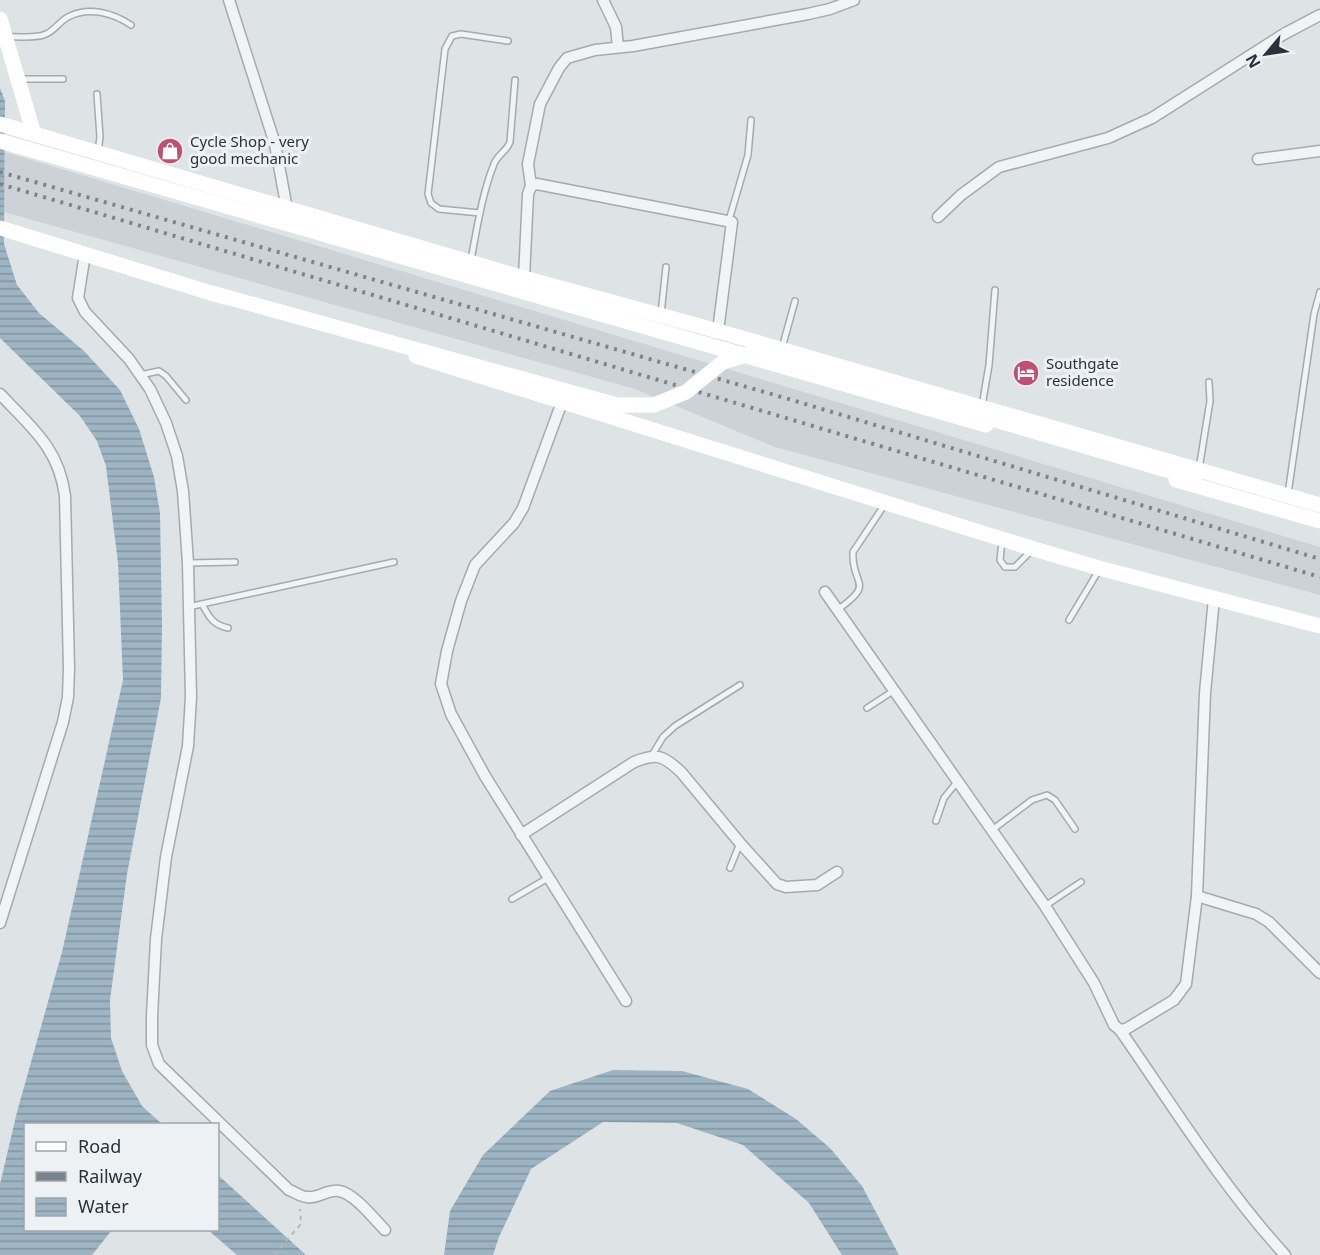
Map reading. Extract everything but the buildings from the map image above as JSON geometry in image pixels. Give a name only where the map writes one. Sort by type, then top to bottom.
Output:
[{"type":"main road","points":[[0,19],[34,134]]},
{"type":"main road","points":[[0,124],[287,208],[469,269],[524,278],[661,316],[981,408],[1196,474],[1213,482],[1287,496],[1320,506]]},
{"type":"main road","points":[[0,141],[469,269],[1213,482],[1320,521]]},
{"type":"main road","points":[[0,228],[1034,549],[1320,626]]},
{"type":"main road","points":[[212,293],[617,405],[654,405],[686,392],[723,362],[753,353],[779,357],[1196,474]]},
{"type":"street","points":[[229,0],[275,144],[287,208]]},
{"type":"street","points":[[603,0],[616,27],[618,47]]},
{"type":"street","points":[[524,278],[528,194],[531,186],[528,164],[540,104],[559,68],[567,58],[580,53],[808,14],[854,0]]},
{"type":"street","points":[[938,217],[961,195],[999,168],[1108,138],[1152,118],[1284,34],[1320,15]]},
{"type":"street","points":[[1258,159],[1320,151]]},
{"type":"street","points":[[531,186],[537,184],[732,222],[718,332]]},
{"type":"street","points":[[85,254],[78,298],[85,312],[129,359],[150,389],[177,456],[183,491],[188,563],[191,697],[188,746],[166,857],[156,939],[152,1045],[159,1064],[290,1190],[306,1198],[329,1191],[350,1194],[385,1230]]},
{"type":"street","points":[[0,394],[40,436],[62,475],[65,496],[69,668],[68,697],[63,722],[0,923]]},
{"type":"street","points":[[562,402],[523,508],[514,523],[475,565],[449,641],[441,684],[451,714],[485,776],[626,1001]]},
{"type":"street","points":[[825,592],[1045,906],[1094,983],[1114,1025],[1120,1030],[1218,1173],[1285,1255]]},
{"type":"street","points":[[1120,1030],[1126,1029],[1174,1000],[1186,984],[1197,896],[1205,693],[1214,598]]},
{"type":"street","points":[[521,835],[634,762],[652,755],[666,760],[681,772],[777,884],[786,887],[817,885],[837,872]]},
{"type":"street","points":[[1197,896],[1237,907],[1263,918],[1320,973]]},
{"type":"lane","points":[[5,38],[48,34],[70,16],[90,11],[118,16],[131,25]]},
{"type":"lane","points":[[480,213],[439,209],[431,203],[428,194],[445,49],[453,36],[461,34],[508,41]]},
{"type":"lane","points":[[18,79],[63,79]]},
{"type":"lane","points":[[469,269],[480,213],[495,161],[508,148],[510,142],[515,80]]},
{"type":"lane","points":[[97,94],[100,137],[98,153]]},
{"type":"lane","points":[[729,220],[748,155],[751,120]]},
{"type":"lane","points":[[661,316],[666,267]]},
{"type":"lane","points":[[981,408],[989,365],[995,290]]},
{"type":"lane","points":[[1287,496],[1314,314],[1320,292]]},
{"type":"lane","points":[[781,350],[795,301]]},
{"type":"lane","points":[[140,375],[159,371],[186,400]]},
{"type":"lane","points":[[1196,474],[1210,401],[1209,382]]},
{"type":"lane","points":[[837,610],[854,598],[859,590],[853,552],[886,502]]},
{"type":"lane","points":[[1003,539],[1000,560],[1005,567],[1015,567],[1034,549]]},
{"type":"lane","points":[[188,563],[235,562]]},
{"type":"lane","points":[[188,607],[394,562]]},
{"type":"lane","points":[[1069,620],[1099,568]]},
{"type":"lane","points":[[202,604],[218,626],[228,628]]},
{"type":"lane","points":[[652,755],[663,737],[675,726],[740,685]]},
{"type":"lane","points":[[867,708],[893,691]]},
{"type":"lane","points":[[936,821],[944,798],[957,782]]},
{"type":"lane","points":[[991,831],[1032,800],[1047,795],[1056,800],[1074,830]]},
{"type":"lane","points":[[730,868],[740,843]]},
{"type":"lane","points":[[512,899],[548,878]]},
{"type":"lane","points":[[1045,906],[1081,882]]},
{"type":"path","points":[[274,1255],[301,1224],[302,1211],[290,1190]]},
{"type":"shaded area","points":[[5,152],[1320,547],[1320,595],[775,447],[635,389],[4,212]]},
{"type":"water","points":[[0,88],[5,101],[4,244],[17,285],[39,313],[84,351],[120,390],[139,429],[154,477],[160,513],[161,698],[127,874],[110,1000],[111,1038],[122,1071],[142,1106],[161,1123],[24,1123],[24,1231],[111,1231],[92,1255],[0,1255],[0,1184],[17,1112],[62,952],[123,680],[118,563],[106,466],[97,441],[80,416],[0,338]]},
{"type":"water","points":[[613,1070],[682,1071],[748,1089],[796,1119],[830,1148],[862,1186],[899,1255],[842,1255],[809,1203],[743,1145],[677,1123],[603,1122],[531,1169],[493,1255],[444,1255],[450,1211],[483,1155],[550,1091]]},
{"type":"water","points":[[219,1176],[306,1255],[237,1255],[209,1231],[219,1231]]},
{"type":"railway","points":[[0,172],[792,400],[1320,559]]},
{"type":"railway","points":[[0,184],[1320,577]]},
{"type":"place","name":"Cycle Shop - very good mechanic","points":[[170,151]]},
{"type":"place","name":"Southgate residence","points":[[1026,373]]}]
